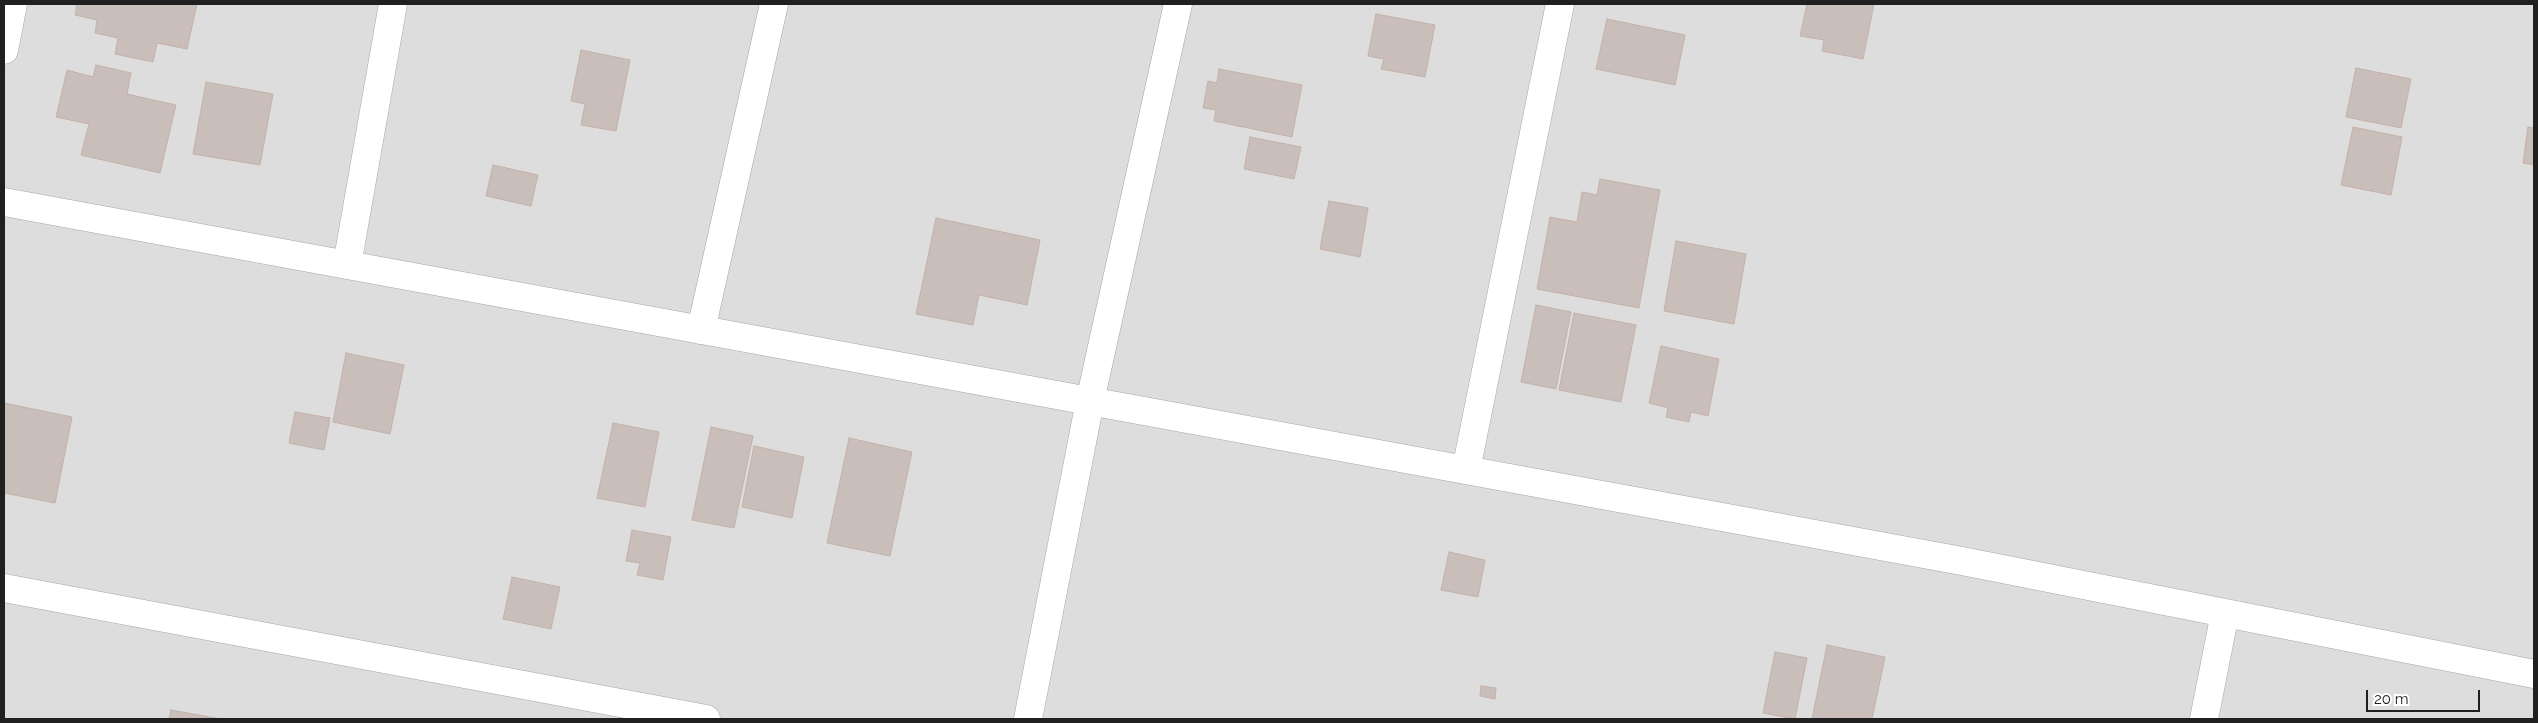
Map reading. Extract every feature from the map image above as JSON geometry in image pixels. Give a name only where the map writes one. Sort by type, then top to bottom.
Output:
[{"type":"street","points":[[4,50],[13,4]]},
{"type":"street","points":[[347,265],[393,4]]},
{"type":"street","points":[[701,330],[774,4]]},
{"type":"street","points":[[1028,719],[1090,401],[1178,4]]},
{"type":"street","points":[[1466,470],[1560,4]]},
{"type":"street","points":[[4,202],[1962,561],[2534,674]]},
{"type":"street","points":[[4,588],[706,719]]},
{"type":"street","points":[[2204,719],[2225,613]]},
{"type":"shaded area","points":[[4,4],[2534,4],[2534,719],[4,719]]},
{"type":"building","points":[[77,4],[197,4],[187,49],[157,43],[153,62],[115,54],[118,38],[95,33],[97,20],[75,15]]},
{"type":"building","points":[[1807,4],[1874,4],[1863,59],[1822,51],[1824,40],[1800,36]]},
{"type":"building","points":[[1376,14],[1435,25],[1425,77],[1381,69],[1384,59],[1368,56]]},
{"type":"building","points":[[1607,19],[1685,35],[1675,85],[1596,69]]},
{"type":"building","points":[[581,50],[630,60],[616,131],[581,125],[585,104],[571,101]]},
{"type":"building","points":[[96,65],[131,73],[127,94],[176,105],[160,173],[81,155],[89,124],[56,117],[67,70],[93,77]]},
{"type":"building","points":[[2356,68],[2411,79],[2401,128],[2346,117]]},
{"type":"building","points":[[1219,69],[1302,85],[1292,137],[1214,121],[1216,110],[1203,108],[1208,81],[1217,83]]},
{"type":"building","points":[[206,82],[273,94],[260,165],[193,154]]},
{"type":"building","points":[[2353,127],[2402,137],[2391,195],[2341,185]]},
{"type":"building","points":[[2528,127],[2534,128],[2534,165],[2523,163]]},
{"type":"building","points":[[1250,137],[1301,147],[1294,179],[1244,169]]},
{"type":"building","points":[[493,165],[538,175],[531,206],[486,196]]},
{"type":"building","points":[[1600,179],[1660,190],[1639,308],[1537,289],[1550,217],[1577,222],[1582,192],[1597,195]]},
{"type":"building","points":[[1329,201],[1368,208],[1360,257],[1320,249]]},
{"type":"building","points":[[936,218],[1040,240],[1027,305],[979,295],[973,325],[916,314]]},
{"type":"building","points":[[1676,241],[1746,254],[1734,324],[1664,311]]},
{"type":"building","points":[[1536,305],[1571,312],[1556,389],[1521,382]]},
{"type":"building","points":[[1574,313],[1636,325],[1621,402],[1559,390]]},
{"type":"building","points":[[1661,346],[1719,359],[1708,416],[1691,412],[1689,422],[1666,417],[1668,408],[1649,403]]},
{"type":"building","points":[[346,353],[404,365],[390,434],[333,422]]},
{"type":"building","points":[[4,403],[72,417],[55,503],[4,493]]},
{"type":"building","points":[[295,412],[330,418],[324,450],[289,443]]},
{"type":"building","points":[[613,423],[659,432],[645,507],[597,498]]},
{"type":"building","points":[[711,427],[753,436],[734,528],[692,520]]},
{"type":"building","points":[[849,438],[912,452],[890,556],[827,543]]},
{"type":"building","points":[[754,446],[804,457],[792,518],[742,507]]},
{"type":"building","points":[[632,530],[671,537],[663,580],[637,575],[640,563],[626,561]]},
{"type":"building","points":[[1449,552],[1485,560],[1478,597],[1441,590]]},
{"type":"building","points":[[512,577],[560,587],[551,629],[503,619]]},
{"type":"building","points":[[1827,645],[1885,657],[1872,719],[1812,719]]},
{"type":"building","points":[[1775,652],[1807,658],[1795,719],[1763,713]]},
{"type":"building","points":[[1481,686],[1496,688],[1495,699],[1480,696]]},
{"type":"building","points":[[171,710],[221,719],[169,719]]}]
